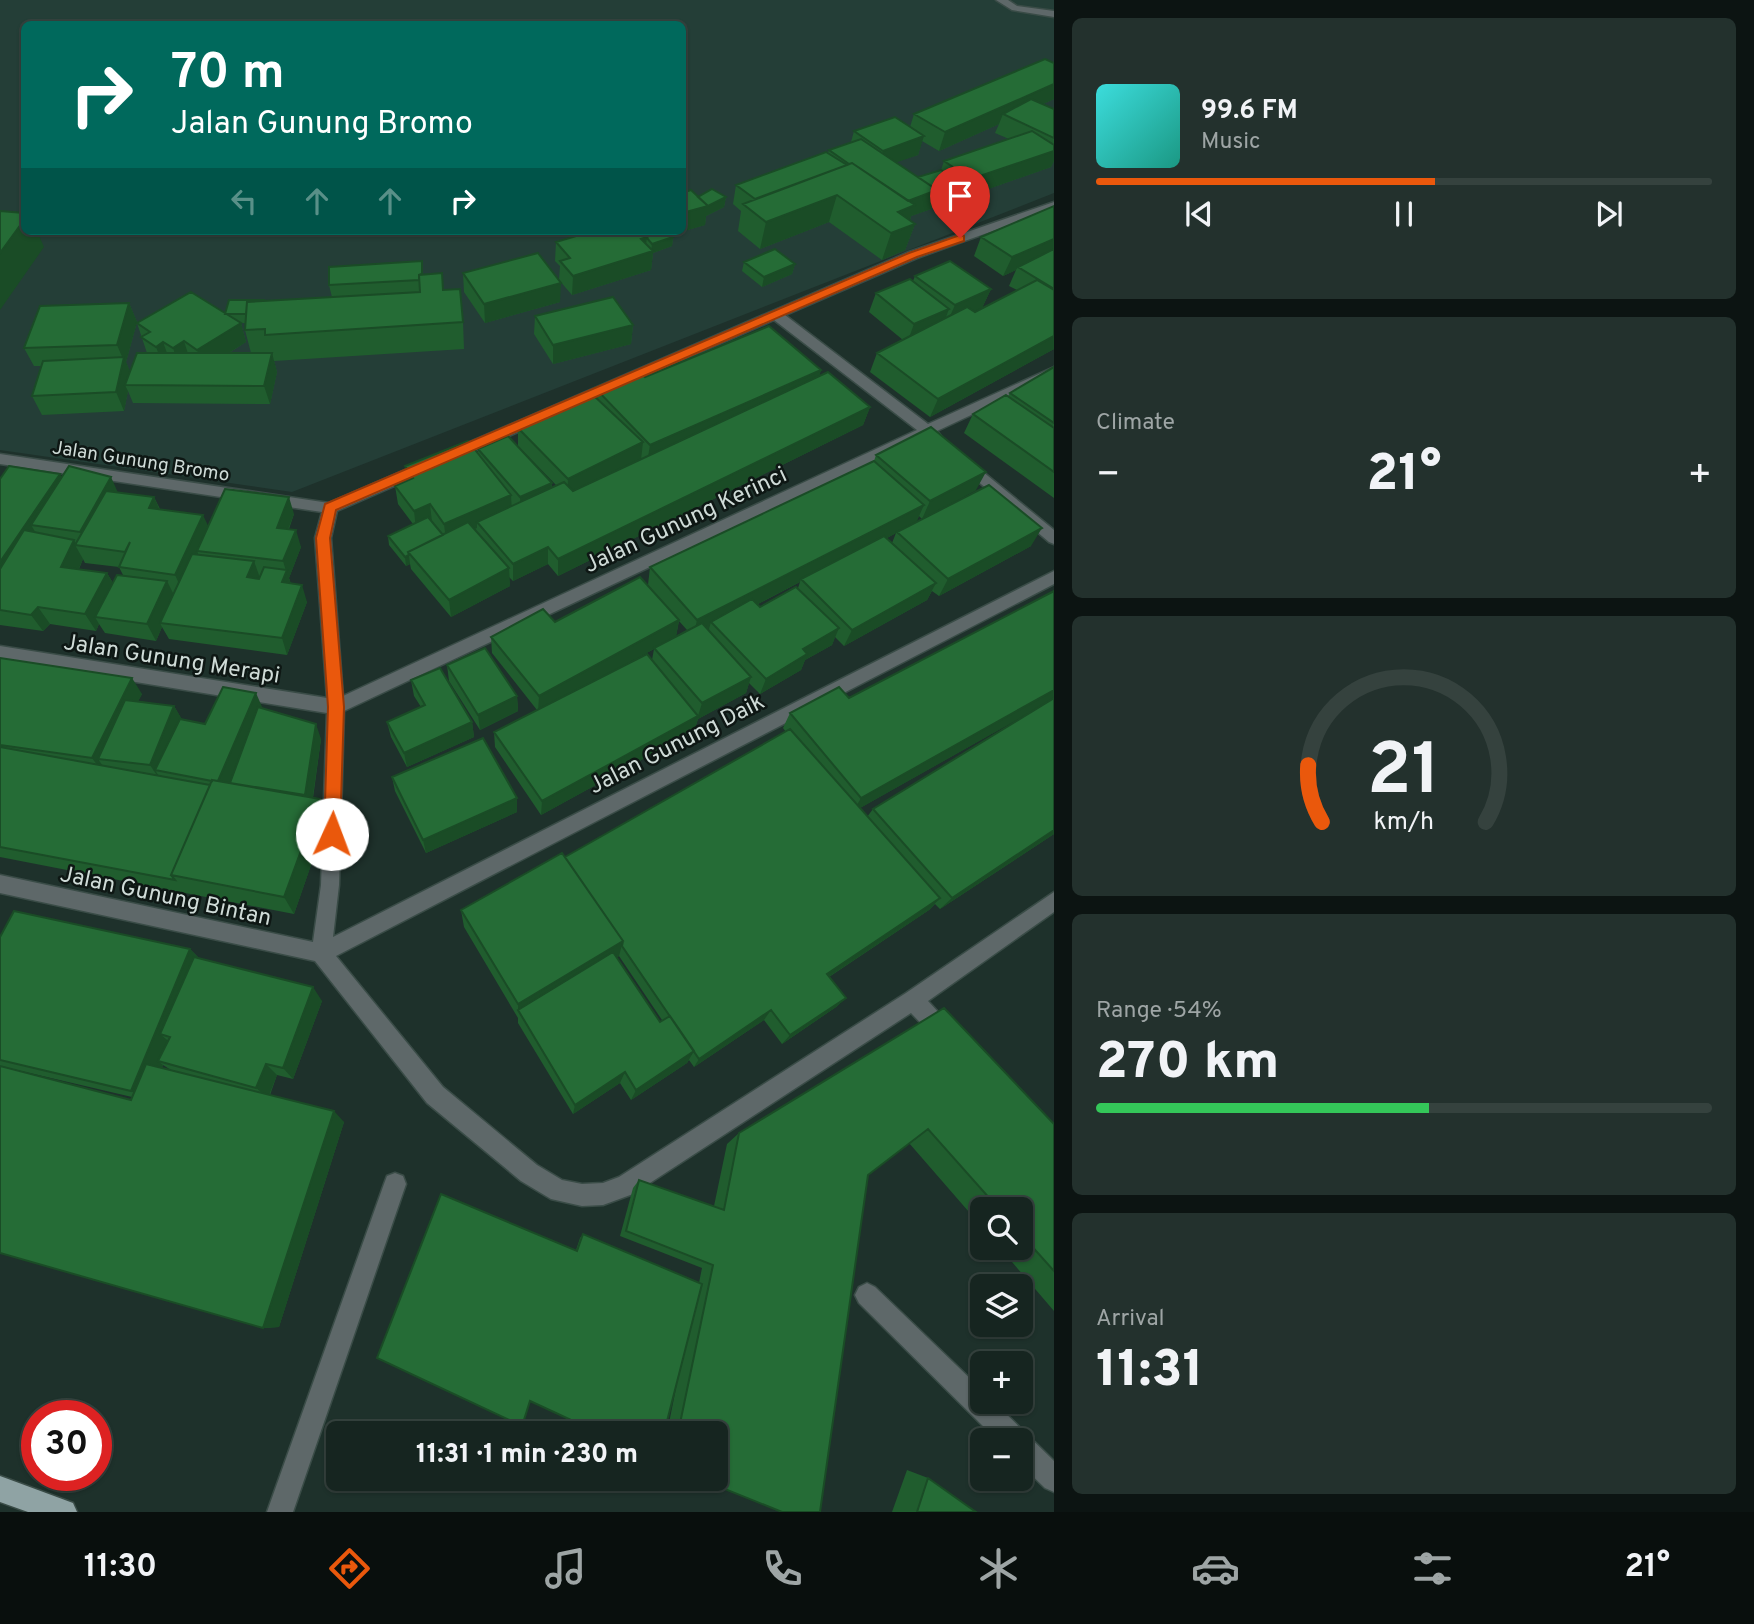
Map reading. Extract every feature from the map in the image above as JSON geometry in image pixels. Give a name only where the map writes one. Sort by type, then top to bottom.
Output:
[{"type":"main road","points":[[0,1489],[64,1512]]},
{"type":"street","points":[[1001,0],[1015,8],[1054,14]]},
{"type":"street","points":[[1054,205],[913,255],[330,508],[323,538],[336,707],[330,885],[321,953],[435,1095],[529,1173],[559,1191],[582,1195],[603,1194],[625,1186],[913,1000],[1054,901]]},
{"type":"street","points":[[776,315],[928,430],[1053,536]]},
{"type":"street","name":"Jalan Gunung Kerinci","points":[[336,707],[1054,371]]},
{"type":"street","name":"Jalan Gunung Bromo","points":[[0,459],[330,508]]},
{"type":"street","name":"Jalan Gunung Daik","points":[[321,953],[1054,577]]},
{"type":"street","name":"Jalan Gunung Merapi","points":[[0,653],[336,707]]},
{"type":"street","name":"Jalan Gunung Bintan","points":[[0,884],[321,953]]},
{"type":"street","points":[[913,1000],[960,1049]]},
{"type":"street","points":[[280,1512],[395,1184]]},
{"type":"street","points":[[867,1295],[1003,1428]]},
{"type":"street","points":[[1033,1459],[1054,1479]]},
{"type":"shaded area","points":[[0,0],[1054,0],[1054,193],[292,492],[0,450]]},
{"type":"building","points":[[1045,59],[1054,63],[1054,84],[945,132],[914,114]]},
{"type":"building","points":[[1031,99],[1054,109],[1054,138],[1003,114]]},
{"type":"building","points":[[895,117],[924,136],[883,151],[854,131]]},
{"type":"building","points":[[1032,131],[1054,145],[1054,151],[971,179],[944,161]]},
{"type":"building","points":[[861,139],[937,190],[908,201],[829,150]]},
{"type":"building","points":[[826,152],[847,165],[755,199],[736,185]]},
{"type":"building","points":[[852,163],[915,205],[898,212],[915,224],[891,233],[837,195],[766,222],[743,204]]},
{"type":"building","points":[[941,170],[967,188],[941,197],[936,194],[937,190],[918,177]]},
{"type":"building","points":[[712,189],[726,197],[708,206],[698,197]]},
{"type":"building","points":[[691,190],[708,206],[686,212],[686,192]]},
{"type":"building","points":[[1054,206],[1054,239],[1012,257],[981,237]]},
{"type":"building","points":[[0,211],[21,213],[21,224],[0,253]]},
{"type":"building","points":[[580,235],[645,235],[647,237],[641,239],[653,251],[573,276],[560,261],[570,258],[556,242]]},
{"type":"building","points":[[644,235],[673,237],[652,244]]},
{"type":"building","points":[[775,249],[795,264],[764,277],[744,262]]},
{"type":"building","points":[[1054,249],[1054,289],[1018,267]]},
{"type":"building","points":[[538,253],[561,283],[484,304],[463,273]]},
{"type":"building","points":[[422,261],[419,280],[329,285],[329,267]]},
{"type":"building","points":[[950,261],[991,289],[955,305],[915,276]]},
{"type":"building","points":[[442,273],[443,290],[460,289],[463,322],[265,335],[265,329],[245,330],[247,302],[420,292],[419,275]]},
{"type":"building","points":[[910,279],[949,309],[914,324],[876,293]]},
{"type":"building","points":[[1037,280],[1054,290],[1054,336],[938,399],[877,353],[967,307],[975,312]]},
{"type":"building","points":[[191,292],[241,323],[197,350],[184,341],[173,348],[163,342],[156,347],[141,337],[150,332],[137,323]]},
{"type":"building","points":[[613,297],[633,325],[553,345],[535,316]]},
{"type":"building","points":[[229,300],[265,300],[247,302],[246,314],[225,314]]},
{"type":"building","points":[[129,303],[117,345],[24,348],[40,306]]},
{"type":"building","points":[[769,326],[821,370],[650,445],[595,388],[638,371],[645,377]]},
{"type":"building","points":[[137,353],[272,353],[264,386],[125,385]]},
{"type":"building","points":[[124,357],[116,392],[32,396],[43,361]]},
{"type":"building","points":[[1054,367],[1054,423],[1010,393]]},
{"type":"building","points":[[828,372],[870,407],[558,559],[548,547],[513,564],[477,522],[564,482],[573,491]]},
{"type":"building","points":[[592,394],[643,442],[568,479],[518,428]]},
{"type":"building","points":[[1006,395],[1054,428],[1054,472],[973,414]]},
{"type":"building","points":[[931,427],[986,472],[930,501],[876,455]]},
{"type":"building","points":[[508,436],[552,483],[520,497],[478,449]]},
{"type":"building","points":[[468,441],[511,495],[444,524],[430,504],[414,511],[395,486],[413,478],[405,466]]},
{"type":"building","points":[[874,461],[924,505],[697,620],[650,567]]},
{"type":"building","points":[[9,466],[60,474],[0,562],[0,479]]},
{"type":"building","points":[[69,466],[111,477],[80,532],[31,525]]},
{"type":"building","points":[[989,485],[1042,528],[948,579],[897,532]]},
{"type":"building","points":[[225,489],[289,497],[277,528],[296,530],[283,561],[197,551]]},
{"type":"building","points":[[106,491],[154,497],[149,508],[203,515],[175,575],[119,567],[130,542],[125,552],[75,545]]},
{"type":"building","points":[[428,517],[443,535],[408,552],[409,555],[405,557],[388,536]]},
{"type":"building","points":[[468,522],[509,568],[449,600],[408,552]]},
{"type":"building","points":[[24,530],[74,540],[61,567],[107,573],[85,614],[38,607],[31,615],[0,610],[0,569]]},
{"type":"building","points":[[884,536],[936,583],[852,630],[801,579]]},
{"type":"building","points":[[192,554],[254,561],[247,577],[259,579],[264,567],[287,570],[282,582],[302,585],[282,638],[160,623]]},
{"type":"building","points":[[117,575],[167,581],[147,624],[95,617]]},
{"type":"building","points":[[640,577],[679,620],[539,696],[491,637],[543,609],[555,622]]},
{"type":"building","points":[[796,587],[839,628],[803,649],[807,654],[766,679],[711,622],[752,599],[760,607]]},
{"type":"building","points":[[1054,591],[1054,690],[861,798],[790,713],[839,687],[849,698]]},
{"type":"building","points":[[702,623],[751,677],[702,703],[654,648]]},
{"type":"building","points":[[485,648],[517,696],[478,715],[447,665]]},
{"type":"building","points":[[647,654],[698,716],[542,801],[494,732]]},
{"type":"building","points":[[0,658],[132,678],[92,758],[0,745]]},
{"type":"building","points":[[440,668],[472,722],[404,753],[387,722],[425,705],[411,680]]},
{"type":"building","points":[[223,687],[256,693],[218,781],[155,770],[180,719],[205,724]]},
{"type":"building","points":[[1054,698],[1054,830],[952,898],[873,809]]},
{"type":"building","points":[[125,700],[174,706],[150,765],[98,759]]},
{"type":"building","points":[[258,707],[316,724],[305,795],[230,783]]},
{"type":"building","points":[[790,729],[940,898],[827,974],[846,998],[790,1035],[771,1010],[699,1059],[565,857]]},
{"type":"building","points":[[483,738],[517,798],[423,840],[392,777]]},
{"type":"building","points":[[0,747],[210,785],[171,875],[175,880],[0,847]]},
{"type":"building","points":[[212,780],[320,799],[284,897],[171,875]]},
{"type":"building","points":[[562,853],[623,941],[518,1004],[461,910]]},
{"type":"building","points":[[14,911],[190,949],[131,1091],[0,1060],[0,937]]},
{"type":"building","points":[[613,952],[660,1022],[670,1016],[694,1051],[636,1090],[625,1072],[575,1105],[518,1010]]},
{"type":"building","points":[[194,957],[313,987],[283,1068],[266,1064],[256,1088],[158,1061],[170,1037],[160,1034]]},
{"type":"building","points":[[944,1008],[1054,1124],[1054,1271],[1033,1248],[1033,1197],[988,1197],[928,1129],[868,1175],[820,1512],[782,1512],[728,1490],[728,1421],[680,1421],[713,1265],[626,1231],[639,1180],[724,1210],[739,1133]]},
{"type":"building","points":[[146,1064],[334,1111],[263,1328],[0,1253],[0,1066],[131,1100]]},
{"type":"building","points":[[441,1194],[577,1251],[583,1234],[702,1284],[667,1421],[573,1421],[530,1401],[524,1421],[511,1421],[377,1358]]},
{"type":"building","points":[[928,1478],[976,1512],[917,1512]]},
{"type":"route","points":[[332,834],[336,707],[323,538],[330,508],[913,255],[960,238]]}]
